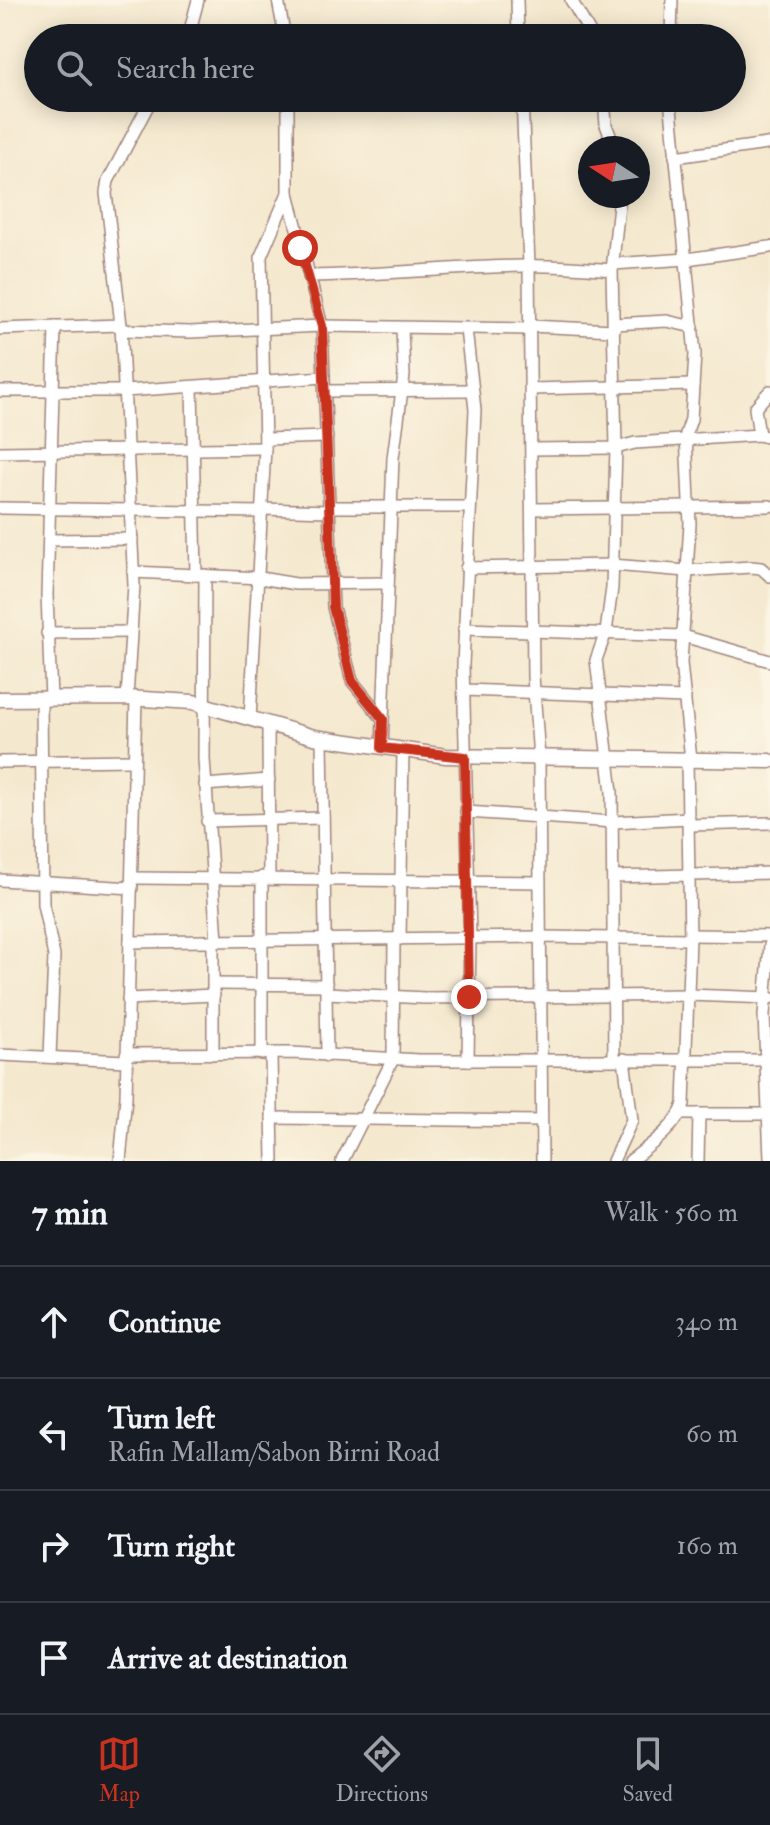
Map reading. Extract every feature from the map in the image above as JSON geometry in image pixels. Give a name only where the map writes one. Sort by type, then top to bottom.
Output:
[{"type":"street","points":[[192,24],[198,0]]},
{"type":"street","points":[[278,0],[282,24]]},
{"type":"street","points":[[517,0],[518,24]]},
{"type":"street","points":[[571,0],[585,24]]},
{"type":"street","points":[[671,24],[672,0]]},
{"type":"street","points":[[120,1161],[132,883],[129,632],[133,572],[122,328],[106,193],[108,181],[145,112]]},
{"type":"street","points":[[288,112],[288,193],[322,326],[330,583],[352,681],[383,719]]},
{"type":"street","points":[[523,112],[529,265],[534,692],[539,758],[542,1161]]},
{"type":"street","points":[[605,112],[610,136]]},
{"type":"street","points":[[630,1161],[653,1144],[680,1114],[684,1104],[687,1058],[689,760],[683,636],[693,327],[671,112]]},
{"type":"street","points":[[675,157],[767,144]]},
{"type":"street","points":[[250,719],[265,443],[261,256],[288,193]]},
{"type":"street","points":[[613,1161],[632,1120],[619,1059],[613,996],[613,822],[609,759],[596,660],[598,647],[606,632],[612,565],[616,448],[612,267],[619,208]]},
{"type":"street","points":[[309,276],[411,274],[436,269],[529,265],[612,267],[770,247]]},
{"type":"street","points":[[0,329],[122,328],[190,332],[322,326],[466,329],[614,327],[667,321],[693,327]]},
{"type":"street","points":[[50,1057],[54,956],[43,918],[43,761],[55,327]]},
{"type":"street","points":[[382,748],[393,458],[402,388],[402,328]]},
{"type":"street","points":[[466,329],[472,390],[473,463],[464,629],[470,938],[468,1060]]},
{"type":"street","points":[[0,391],[125,391],[324,377]]},
{"type":"street","points":[[531,389],[693,385]]},
{"type":"street","points":[[192,387],[205,705],[205,785],[215,940],[213,1054]]},
{"type":"street","points":[[325,391],[402,388],[472,390]]},
{"type":"street","points":[[532,449],[616,448],[635,443],[765,436],[755,408],[770,391]]},
{"type":"street","points":[[0,452],[195,448],[327,437]]},
{"type":"street","points":[[533,509],[770,506]]},
{"type":"street","points":[[0,508],[262,511],[469,507]]},
{"type":"street","points":[[50,540],[132,539]]},
{"type":"street","points":[[466,568],[533,564],[612,565],[687,571],[751,567],[761,568],[770,576]]},
{"type":"street","points":[[133,572],[260,578],[296,584],[388,583]]},
{"type":"street","points":[[464,629],[683,636],[770,661]]},
{"type":"street","points":[[47,633],[129,632]]},
{"type":"street","points":[[464,690],[685,698]]},
{"type":"street","points":[[0,699],[132,698],[205,705],[268,726],[322,739],[465,757],[770,761]]},
{"type":"street","points":[[268,726],[269,819],[262,985],[273,1161]]},
{"type":"street","points":[[322,739],[327,1056]]},
{"type":"street","points":[[342,1161],[393,1059],[403,750]]},
{"type":"street","points":[[0,762],[132,760]]},
{"type":"street","points":[[205,785],[269,780]]},
{"type":"street","points":[[466,812],[613,822],[770,823]]},
{"type":"street","points":[[207,821],[323,818]]},
{"type":"street","points":[[613,877],[770,873]]},
{"type":"street","points":[[0,880],[132,883],[265,877],[539,882]]},
{"type":"street","points":[[130,942],[770,936]]},
{"type":"street","points":[[770,945],[765,1060],[770,1158]]},
{"type":"street","points":[[128,999],[262,985],[393,996],[540,998],[688,995],[767,998]]},
{"type":"street","points":[[0,1055],[126,1058],[267,1054],[468,1060],[765,1060]]},
{"type":"street","points":[[680,1114],[768,1114]]},
{"type":"street","points":[[698,1161],[699,1114]]},
{"type":"street","points":[[272,1118],[541,1121]]},
{"type":"route","points":[[300,248],[322,326],[331,593],[352,681],[357,691],[383,719],[382,748],[465,757],[469,997]]}]
